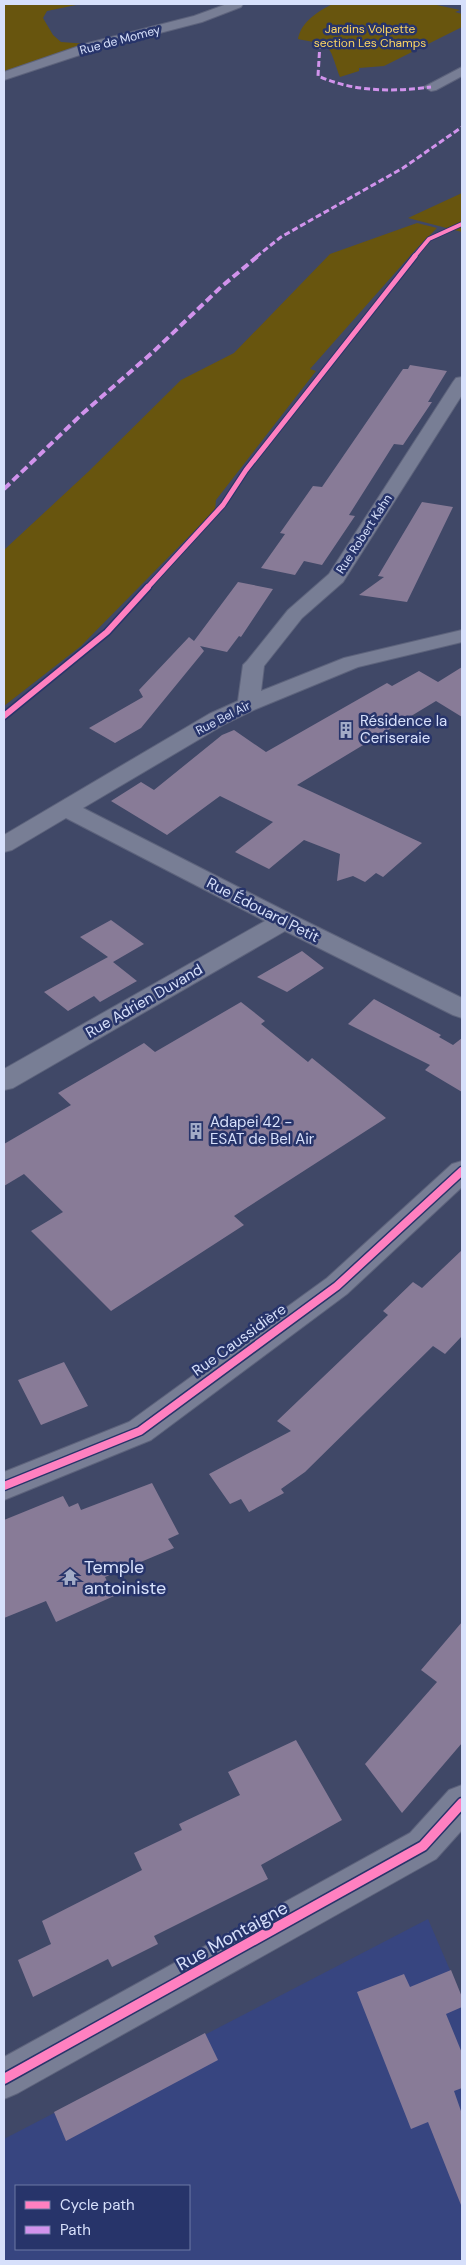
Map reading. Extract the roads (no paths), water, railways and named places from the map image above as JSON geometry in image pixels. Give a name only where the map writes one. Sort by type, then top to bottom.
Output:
[{"type":"street","name":"Rue de Momey","points":[[4,76],[93,46],[198,19],[237,4]]},
{"type":"street","points":[[431,87],[462,71]]},
{"type":"street","name":"Rue Robert Kahn","points":[[248,704],[254,664],[295,614],[336,578],[462,382]]},
{"type":"street","name":"Rue Bel Air","points":[[4,845],[217,719],[248,704],[351,662],[462,636]]},
{"type":"street","name":"Rue Édouard Petit","points":[[65,808],[284,921],[462,1009]]},
{"type":"street","name":"Rue Adrien Duvand","points":[[4,1081],[284,921]]},
{"type":"street","name":"Rue Caussidière","points":[[4,1486],[140,1431],[337,1286],[462,1171]]},
{"type":"street","name":"Rue Montaigne","points":[[4,2079],[423,1846],[462,1803]]},
{"type":"place","name":"Résidence la Ceriseraie","points":[[346,730]]},
{"type":"place","name":"Adapei 42 - ESAT de Bel Air","points":[[196,1131]]},
{"type":"place","name":"Temple antoiniste","points":[[70,1577]]},
{"type":"park label","name":"Jardins Volpette section Les Champs","points":[[370,36]]}]
